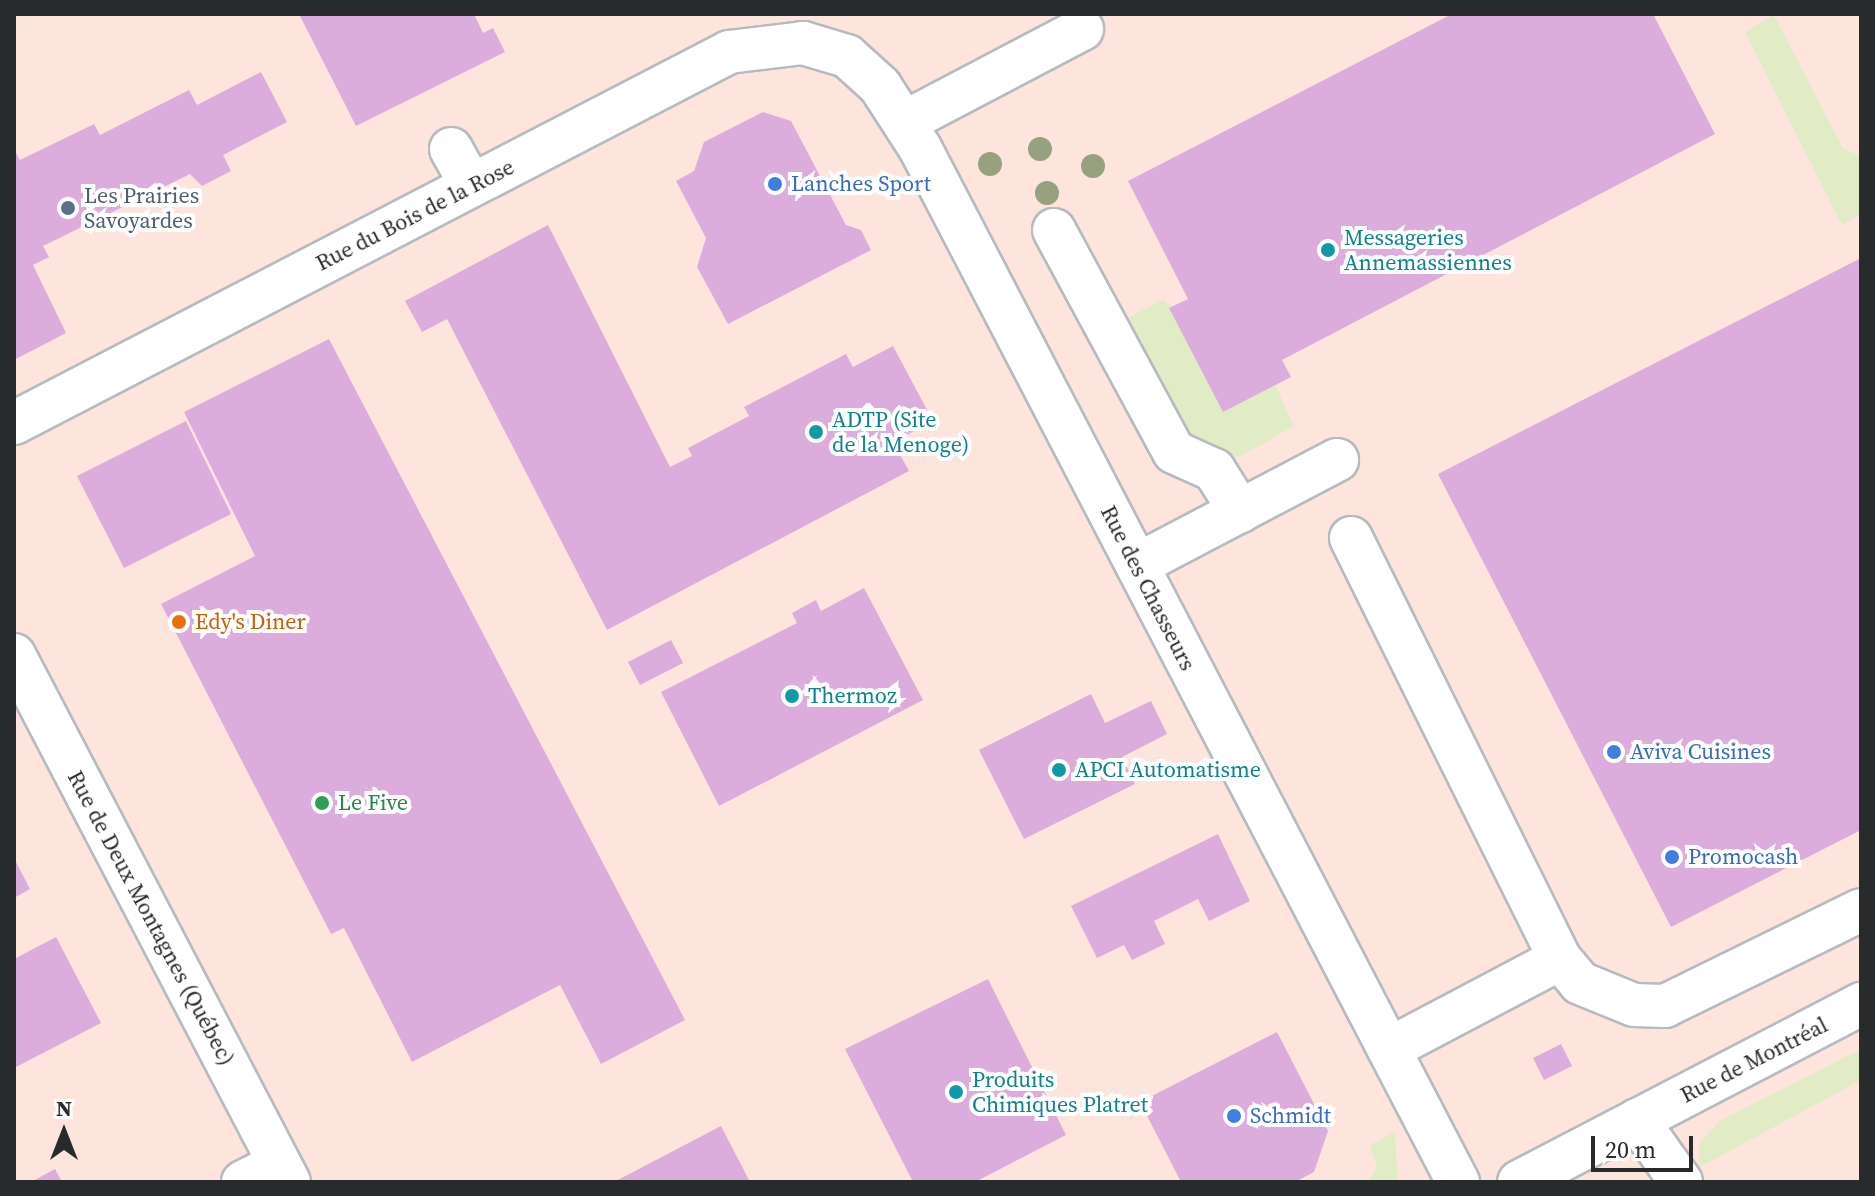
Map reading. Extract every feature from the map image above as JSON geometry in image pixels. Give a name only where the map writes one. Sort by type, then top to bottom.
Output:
[{"type":"street","points":[[905,122],[1082,29]]},
{"type":"street","name":"Rue des Chasseurs","points":[[826,31],[865,69],[905,122],[944,230],[1137,565],[1458,1182]]},
{"type":"street","name":"Rue du Bois de la Rose","points":[[14,423],[471,185],[591,142],[729,52],[826,31]]},
{"type":"street","points":[[451,149],[471,185]]},
{"type":"street","points":[[1054,230],[1174,452],[1214,470],[1240,511]]},
{"type":"street","points":[[1137,565],[1337,460]]},
{"type":"street","points":[[1351,538],[1560,959],[1596,994],[1665,1006],[1861,910]]},
{"type":"street","name":"Rue de Deux Montagnes (Québec)","points":[[14,655],[270,1176]]},
{"type":"street","points":[[1389,1049],[1560,959]]},
{"type":"street","name":"Rue de Montréal","points":[[1519,1182],[1861,1004]]},
{"type":"street","points":[[1637,1120],[1681,1182]]},
{"type":"shaded area","points":[[14,14],[1861,14],[1861,156],[1843,148],[1774,16],[1842,225],[1861,215],[1861,1182],[14,1182]]},
{"type":"green space","points":[[1774,15],[1843,148],[1861,156],[1861,215],[1842,225],[1745,32]]},
{"type":"green space","points":[[1163,300],[1275,385],[1294,426],[1239,457],[1191,442],[1129,317]]},
{"type":"green space","points":[[1861,1049],[1861,1080],[1698,1168],[1700,1142],[1720,1121]]},
{"type":"green space","points":[[1395,1132],[1398,1182],[1367,1182],[1377,1168],[1370,1145]]},
{"type":"building","points":[[299,14],[474,14],[483,33],[493,28],[505,52],[356,126]]},
{"type":"building","name":"Messageries Annemassiennes","points":[[1452,14],[1653,14],[1715,134],[1282,360],[1291,377],[1223,412],[1169,308],[1188,299],[1128,181]]},
{"type":"building","name":"Les Prairies Savoyardes","points":[[261,72],[287,122],[223,155],[231,171],[202,186],[190,174],[43,246],[49,257],[33,265],[66,333],[14,360],[14,149],[20,160],[94,124],[100,135],[189,90],[197,105]]},
{"type":"building","name":"Lanches Sport","points":[[763,112],[791,121],[846,225],[861,230],[871,250],[728,324],[697,267],[706,238],[676,181],[694,171],[704,142]]},
{"type":"building","name":"ADTP (Site de la Menoge)","points":[[548,225],[670,467],[692,456],[688,448],[749,416],[744,407],[846,354],[853,367],[893,346],[933,421],[893,442],[909,471],[607,630],[447,319],[422,332],[405,301]]},
{"type":"building","points":[[1861,258],[1861,830],[1671,927],[1438,474]]},
{"type":"building","points":[[329,339],[685,1020],[601,1064],[560,985],[412,1062],[344,928],[331,934],[161,604],[255,556],[184,412]]},
{"type":"building","points":[[186,421],[231,514],[124,568],[77,476]]},
{"type":"building","name":"Thermoz","points":[[864,588],[923,700],[719,806],[661,692],[797,623],[792,613],[816,600],[821,611]]},
{"type":"building","points":[[671,640],[683,663],[640,685],[628,662]]},
{"type":"building","name":"APCI Automatisme","points":[[1091,694],[1105,723],[1151,701],[1167,734],[1122,757],[1135,784],[1024,839],[979,750]]},
{"type":"building","points":[[1218,834],[1250,901],[1209,921],[1198,899],[1154,921],[1165,944],[1132,960],[1124,945],[1097,958],[1071,906]]},
{"type":"building","points":[[14,858],[30,889],[14,898]]},
{"type":"building","points":[[56,937],[101,1023],[14,1068],[14,959]]},
{"type":"building","name":"Produits Chimiques Platret","points":[[988,979],[1066,1135],[975,1182],[913,1182],[845,1049]]},
{"type":"building","name":"Schmidt","points":[[1277,1032],[1328,1131],[1314,1172],[1295,1182],[1181,1182],[1140,1102]]},
{"type":"building","points":[[1561,1044],[1572,1066],[1544,1080],[1533,1058]]},
{"type":"building","points":[[721,1126],[750,1182],[614,1182]]},
{"type":"building","points":[[55,1169],[62,1182],[31,1182]]},
{"type":"place","name":"Lanches Sport","points":[[775,184]]},
{"type":"place","name":"Les Prairies Savoyardes","points":[[68,208]]},
{"type":"place","name":"Messageries Annemassiennes","points":[[1328,250]]},
{"type":"place","name":"ADTP (Site de la Menoge)","points":[[816,432]]},
{"type":"place","name":"Edy's Diner","points":[[179,622]]},
{"type":"place","name":"Thermoz","points":[[792,696]]},
{"type":"place","name":"Aviva Cuisines","points":[[1614,752]]},
{"type":"place","name":"APCI Automatisme","points":[[1059,770]]},
{"type":"place","name":"Le Five","points":[[322,803]]},
{"type":"place","name":"Promocash","points":[[1672,857]]},
{"type":"place","name":"Produits Chimiques Platret","points":[[956,1092]]},
{"type":"place","name":"Schmidt","points":[[1234,1116]]}]
